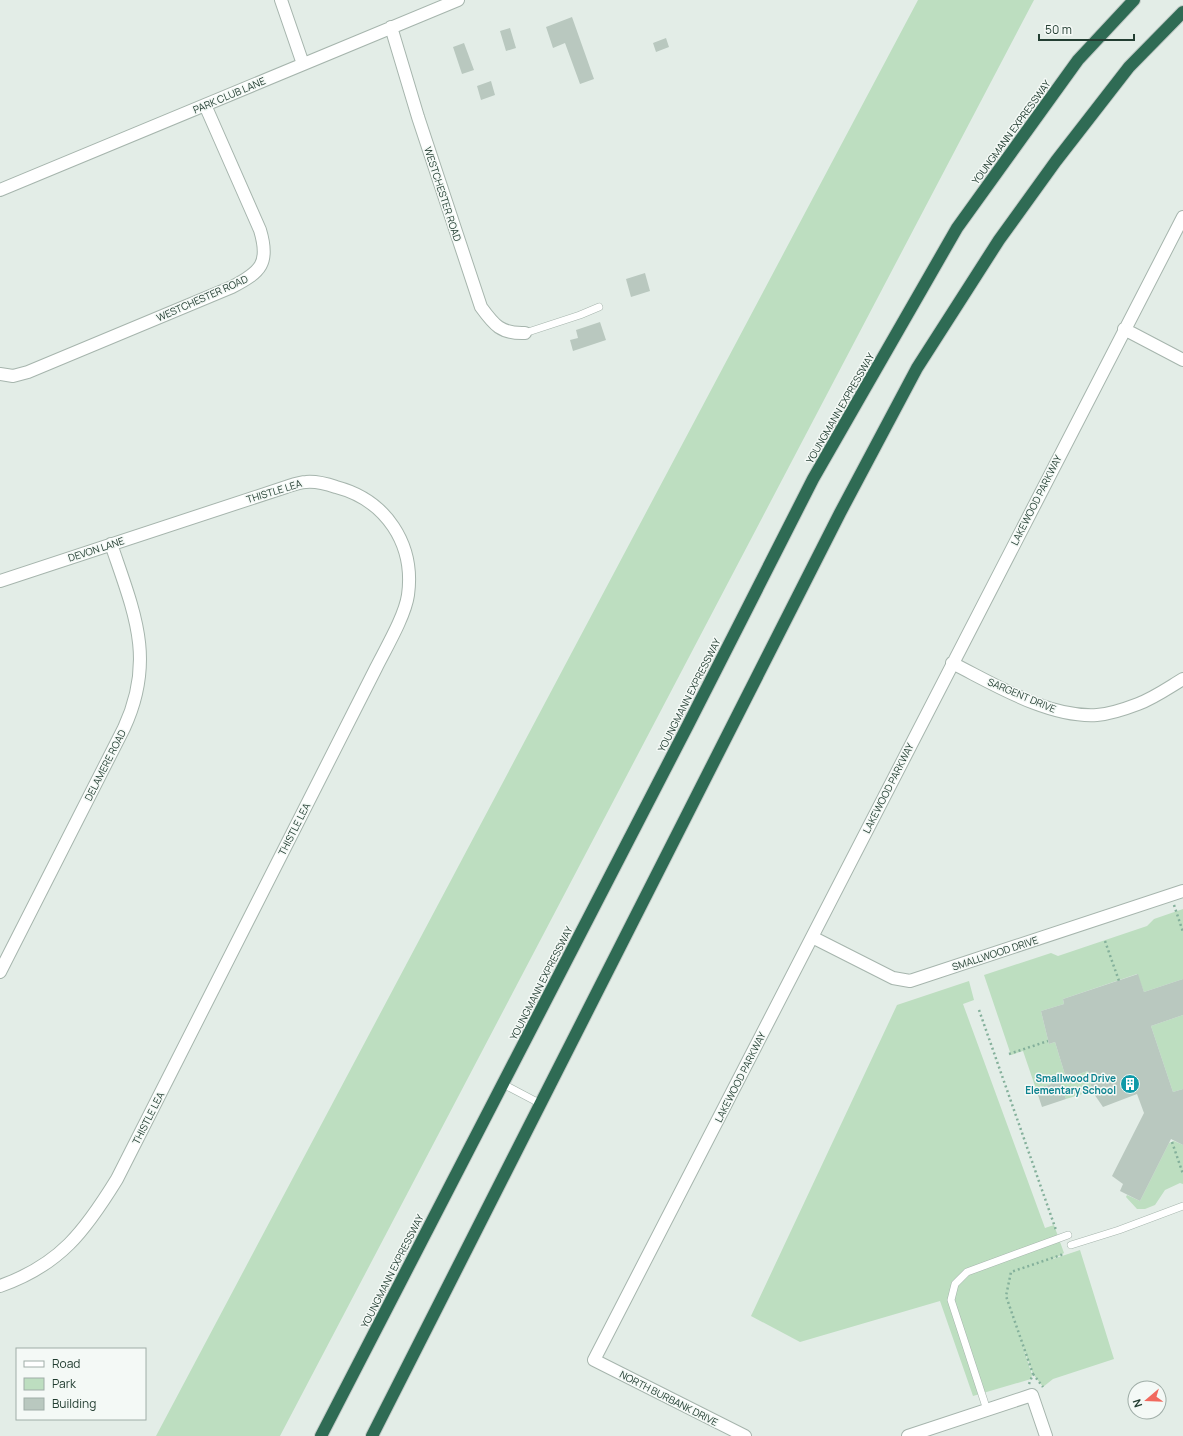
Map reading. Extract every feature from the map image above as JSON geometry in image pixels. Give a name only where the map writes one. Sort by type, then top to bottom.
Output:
[{"type":"highway","name":"YOUNGMANN EXPRESSWAY","points":[[321,1436],[813,479],[957,228],[1078,60],[1134,0]]},
{"type":"highway","points":[[372,1436],[840,513],[916,368],[999,240],[1056,161],[1129,67],[1183,12]]},
{"type":"street","points":[[281,0],[302,64]]},
{"type":"street","name":"PARK CLUB LANE","points":[[0,190],[458,0]]},
{"type":"street","name":"WESTCHESTER ROAD","points":[[391,27],[418,117],[481,307],[494,325],[514,333],[525,333]]},
{"type":"street","name":"WESTCHESTER ROAD","points":[[0,374],[13,376],[28,372],[232,287],[250,278],[258,270],[265,252],[260,230],[205,104]]},
{"type":"street","name":"LAKEWOOD PARKWAY","points":[[594,1360],[1183,217]]},
{"type":"street","points":[[1124,329],[1183,360]]},
{"type":"street","name":"THISTLE LEA","points":[[0,1286],[27,1275],[49,1262],[66,1248],[82,1231],[101,1206],[117,1179],[376,668],[403,612],[408,597],[408,563],[404,546],[397,531],[374,505],[360,496],[342,488],[319,482],[307,482],[286,487],[192,518]]},
{"type":"street","name":"DEVON LANE","points":[[0,581],[192,518]]},
{"type":"street","name":"DELAMERE ROAD","points":[[0,972],[124,728],[137,694],[140,666],[139,639],[132,606],[111,544]]},
{"type":"street","name":"SARGENT DRIVE","points":[[952,663],[1037,704],[1060,712],[1081,715],[1098,715],[1114,712],[1138,704],[1183,680]]},
{"type":"street","name":"SMALLWOOD DRIVE","points":[[812,937],[893,978],[910,981],[1183,891]]},
{"type":"street","name":"NORTH BURBANK DRIVE","points":[[594,1360],[744,1436]]},
{"type":"street","points":[[908,1436],[1032,1395],[1046,1436]]},
{"type":"lane","points":[[525,333],[580,315],[599,307]]},
{"type":"lane","points":[[503,1084],[541,1104]]},
{"type":"lane","points":[[1071,1245],[1119,1230],[1183,1206]]},
{"type":"lane","points":[[987,1410],[951,1300],[955,1284],[967,1272],[1068,1235]]},
{"type":"path","points":[[1170,895],[1183,932]]},
{"type":"path","points":[[1105,941],[1119,980]]},
{"type":"path","points":[[979,1010],[1064,1253],[1011,1272],[1006,1296],[1033,1374],[1043,1387]]},
{"type":"path","points":[[1009,1054],[1048,1041]]},
{"type":"path","points":[[1172,1142],[1183,1174]]},
{"type":"path","points":[[1025,1397],[1033,1374]]},
{"type":"green space","points":[[918,0],[1034,0],[280,1436],[156,1436]]},
{"type":"green space","points":[[1183,909],[1183,979],[1144,992],[1137,974],[1063,999],[1064,1004],[1041,1011],[1049,1044],[1055,1042],[1066,1078],[1088,1071],[1092,1091],[1066,1099],[1060,1081],[1036,1089],[1023,1051],[1011,1055],[984,975],[1051,953],[1058,956],[1147,926],[1154,919]]},
{"type":"green space","points":[[969,981],[974,1000],[963,1004],[1045,1228],[1054,1225],[1064,1253],[1050,1260],[1080,1250],[1114,1359],[1053,1379],[1043,1387],[1033,1374],[1021,1341],[1032,1375],[1031,1379],[973,1396],[940,1301],[800,1342],[751,1316],[897,1005]]},
{"type":"green space","points":[[1183,1015],[1183,1089],[1173,1092],[1151,1026]]},
{"type":"green space","points":[[1174,1141],[1183,1145],[1183,1184],[1180,1183],[1165,1190],[1155,1205],[1145,1209],[1137,1209],[1126,1197],[1127,1195],[1140,1201],[1169,1143]]},
{"type":"building","points":[[572,17],[594,79],[580,84],[565,43],[553,48],[546,27]]},
{"type":"building","points":[[510,28],[516,48],[506,51],[500,31]]},
{"type":"building","points":[[666,38],[669,47],[656,52],[653,43]]},
{"type":"building","points":[[464,43],[474,70],[462,74],[453,47]]},
{"type":"building","points":[[491,81],[495,95],[481,100],[477,86]]},
{"type":"building","points":[[645,273],[650,291],[631,297],[626,279]]},
{"type":"building","points":[[600,322],[606,340],[573,351],[570,340],[578,338],[576,330]]},
{"type":"building","name":"Smallwood Drive Elementary School","points":[[1138,974],[1144,992],[1183,979],[1183,1015],[1151,1026],[1173,1092],[1183,1089],[1183,1145],[1171,1139],[1140,1201],[1120,1191],[1123,1184],[1112,1176],[1144,1113],[1137,1094],[1103,1107],[1092,1091],[1088,1071],[1066,1078],[1055,1042],[1049,1044],[1041,1011],[1064,1004],[1063,999]]},
{"type":"building","points":[[1060,1081],[1066,1099],[1042,1107],[1036,1089]]},
{"type":"place","name":"Smallwood Drive Elementary School","points":[[1130,1084]]}]
